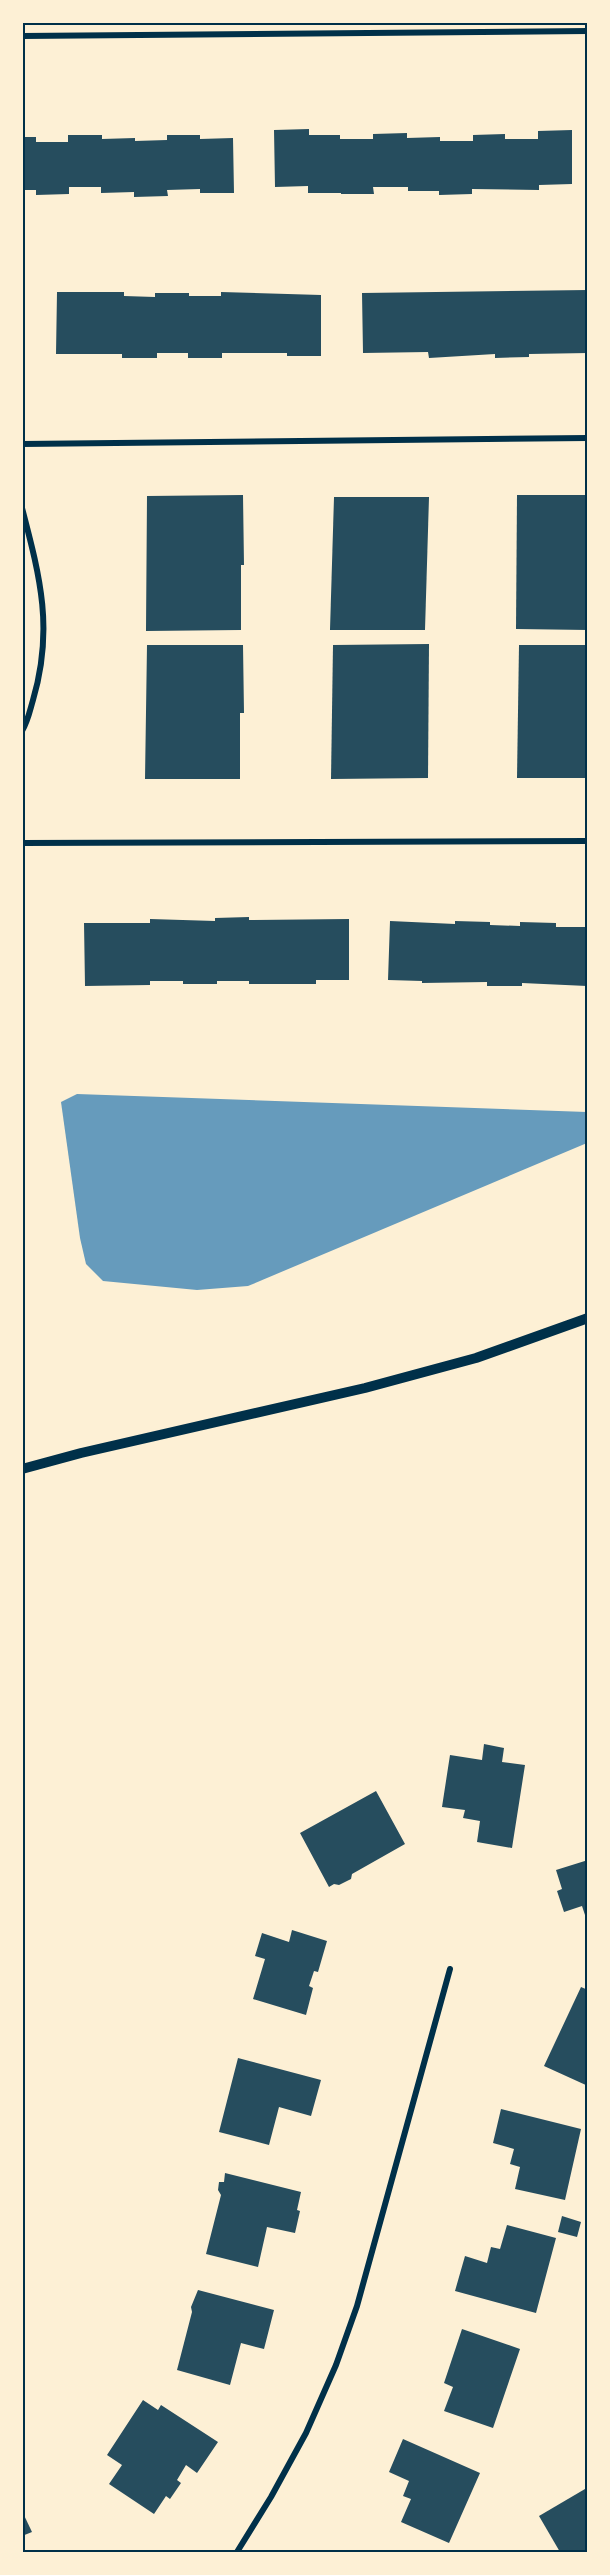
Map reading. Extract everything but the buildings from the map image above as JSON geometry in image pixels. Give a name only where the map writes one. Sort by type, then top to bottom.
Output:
[{"type":"street","points":[[22,36],[588,31]]},
{"type":"street","points":[[22,444],[588,438]]},
{"type":"street","points":[[22,508],[44,606],[45,646],[38,685],[22,730]]},
{"type":"street","points":[[22,843],[588,841]]},
{"type":"street","points":[[22,1470],[81,1453],[365,1388],[476,1358],[588,1318]]},
{"type":"street","points":[[237,2553],[272,2497],[306,2433],[336,2365],[357,2306],[450,1969]]},
{"type":"water","points":[[77,1094],[587,1112],[587,1143],[248,1286],[197,1290],[103,1281],[86,1264],[80,1238],[61,1102]]}]
